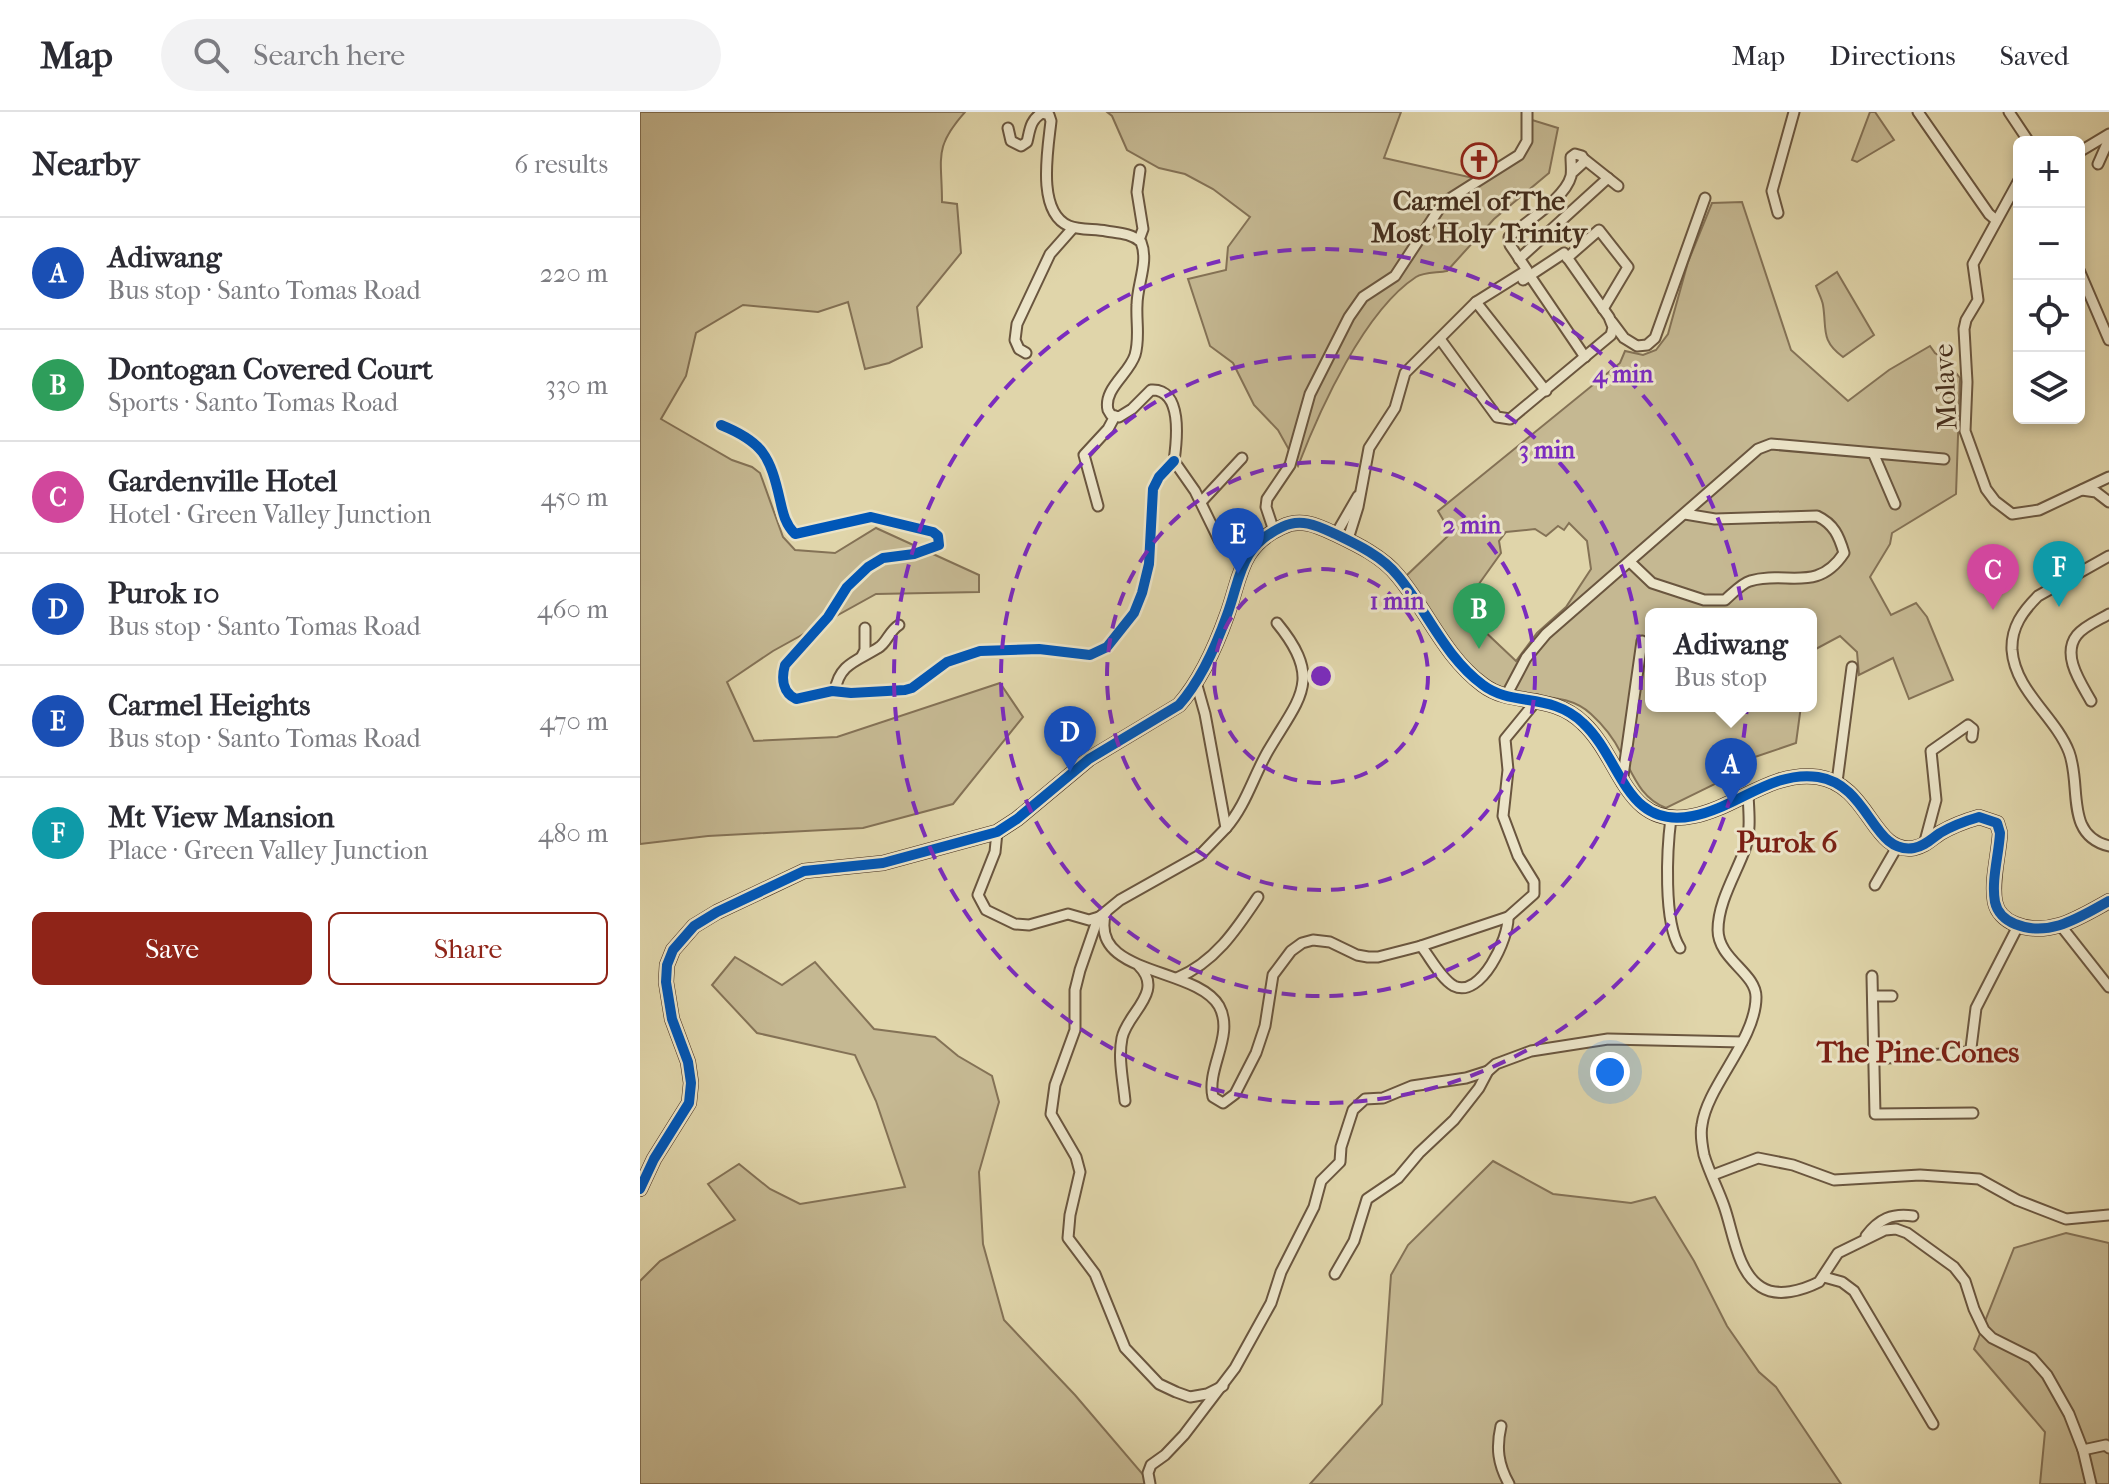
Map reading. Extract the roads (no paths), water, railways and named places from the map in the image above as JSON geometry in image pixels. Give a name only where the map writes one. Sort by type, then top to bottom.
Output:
[{"type":"street","points":[[1274,531],[1266,507],[1267,499],[1290,465],[1310,394],[1349,317],[1363,297],[1395,276],[1443,203],[1511,161],[1523,150],[1527,136],[1527,112]]},
{"type":"street","points":[[1778,213],[1772,191],[1794,112]]},
{"type":"street","points":[[1918,112],[1996,220]]},
{"type":"street","points":[[2009,112],[2025,136]]},
{"type":"street","points":[[1008,128],[1011,141],[1021,146],[1027,142],[1029,128],[1035,118],[1042,113],[1049,115],[1048,194],[1057,215],[1073,228],[1126,234],[1139,240]]},
{"type":"street","points":[[2085,149],[2109,136]]},
{"type":"street","points":[[2098,164],[2109,136]]},
{"type":"street","points":[[1342,537],[1362,489],[1369,448],[1395,408],[1405,373],[1478,303],[1527,270],[1509,237],[1553,201],[1569,182],[1572,155],[1578,154],[1618,186]]},
{"type":"street","points":[[1115,416],[1108,410],[1106,402],[1133,361],[1139,339],[1137,305],[1144,254],[1139,240],[1143,229],[1137,192],[1140,170]]},
{"type":"street","points":[[1519,259],[1608,178]]},
{"type":"street","name":"Molave","points":[[2013,192],[1973,264],[1978,300],[1964,329],[1967,382],[1965,431],[1986,489],[1995,501],[2012,514],[2039,510],[2109,477]]},
{"type":"street","points":[[1478,303],[1530,276],[1564,253],[1624,338],[1637,346],[1647,345],[1655,338],[1705,198]]},
{"type":"street","points":[[1026,353],[1019,349],[1015,340],[1017,324],[1050,254],[1073,228]]},
{"type":"street","points":[[1567,258],[1599,230],[1628,267],[1603,309]]},
{"type":"street","points":[[1530,276],[1585,357]]},
{"type":"street","points":[[2083,280],[2109,340]]},
{"type":"street","points":[[1478,303],[1546,391]]},
{"type":"street","points":[[1440,339],[1501,419],[1510,419],[1611,335],[1612,322]]},
{"type":"street","points":[[1115,416],[1127,413],[1151,390],[1163,391],[1174,412],[1174,461],[1201,502],[1219,540],[1243,561]]},
{"type":"street","points":[[1098,506],[1084,455],[1111,425],[1115,416]]},
{"type":"street","points":[[721,425],[754,441],[760,448],[775,480],[785,520],[795,534],[871,517],[931,531],[938,536],[939,545],[930,550],[883,558],[868,567],[847,587],[828,617],[785,665],[783,682],[792,697],[804,700],[835,691],[897,692],[912,688],[947,662],[980,651],[1039,649],[1090,655],[1107,647],[1134,613],[1142,593],[1149,564],[1153,489],[1174,461]]},
{"type":"street","points":[[1507,694],[1526,658],[1546,634],[1758,449],[1771,444],[1944,459]]},
{"type":"street","points":[[1874,455],[1895,504]]},
{"type":"street","points":[[1201,502],[1242,458]]},
{"type":"street","points":[[2075,491],[2096,492],[2109,502]]},
{"type":"street","points":[[1630,562],[1652,583],[1704,600],[1725,600],[1748,581],[1802,580],[1820,575],[1835,566],[1844,553],[1839,536],[1827,521],[1817,516],[1715,519],[1685,514]]},
{"type":"street","points":[[640,1189],[654,1159],[689,1103],[691,1083],[688,1062],[672,1019],[666,982],[667,965],[673,950],[694,926],[804,871],[883,863],[997,832],[1027,812],[1070,772],[1179,705],[1196,682],[1228,614],[1243,561],[1283,526],[1305,522],[1342,537],[1375,556],[1397,575],[1435,632],[1466,670],[1484,686],[1561,707],[1584,724],[1608,752],[1622,783],[1642,806],[1671,818],[1693,816],[1719,809],[1785,777],[1806,776],[1837,782],[1851,792],[1885,839],[1897,847],[1924,845],[1940,833],[1979,817],[1997,823],[2000,833],[1994,897],[2002,915],[2018,926],[2045,929],[2061,926],[2109,901]]},
{"type":"street","points":[[2109,556],[2038,596],[2017,622],[2012,637],[2012,652],[2026,688],[2068,748],[2076,778],[2080,825],[2088,836],[2109,846]]},
{"type":"street","points":[[2091,701],[2072,664],[2073,644],[2077,635],[2109,614]]},
{"type":"street","points":[[997,832],[995,852],[978,895],[986,910],[1004,921],[1022,925],[1068,914],[1089,920],[1200,855],[1226,828],[1243,804],[1268,751],[1297,705],[1303,684],[1300,656],[1277,623]]},
{"type":"street","points":[[835,691],[844,668],[883,644],[889,632],[899,625]]},
{"type":"street","points":[[862,656],[865,628]]},
{"type":"street","points":[[1622,783],[1642,641]]},
{"type":"street","points":[[1837,782],[1852,667]]},
{"type":"street","points":[[1196,682],[1226,828]]},
{"type":"street","points":[[1136,964],[1177,978],[1214,1000],[1222,1013],[1223,1036],[1211,1088],[1213,1097],[1223,1103],[1235,1094],[1256,1053],[1265,1026],[1273,975],[1291,951],[1302,943],[1313,940],[1330,942],[1357,955],[1378,957],[1508,917],[1532,896],[1535,885],[1518,856],[1503,816],[1508,770],[1505,739],[1537,700]]},
{"type":"street","points":[[1924,845],[1936,800],[1931,751],[1968,725],[1973,729],[1972,737]]},
{"type":"street","points":[[1748,795],[1746,847],[1722,909],[1718,929],[1721,945],[1747,977],[1756,994],[1742,1042],[1702,1123],[1704,1156],[1739,1254],[1758,1286],[1769,1291],[1793,1291],[1810,1286],[1824,1277],[1838,1253],[1863,1239],[1885,1230],[1896,1229],[1907,1233],[1961,1273],[1984,1330],[1992,1338],[2039,1364],[2069,1414],[2083,1450],[2091,1484]]},
{"type":"street","points":[[1671,818],[1667,865],[1673,933],[1680,948]]},
{"type":"street","points":[[1875,885],[1897,847]]},
{"type":"street","points":[[1177,978],[1208,961],[1230,937],[1258,897]]},
{"type":"street","points":[[1103,914],[1108,943],[1144,971],[1148,988],[1145,1000],[1128,1023],[1122,1041],[1125,1101]]},
{"type":"street","points":[[1103,914],[1080,970],[1075,990],[1075,1030],[1055,1085],[1051,1114],[1076,1157],[1080,1172],[1068,1238],[1095,1274],[1125,1348],[1159,1384],[1190,1397],[1207,1394],[1223,1386]]},
{"type":"street","points":[[1421,946],[1448,980],[1457,987],[1463,987],[1480,976],[1495,960],[1507,932],[1508,917]]},
{"type":"street","points":[[1874,1059],[1968,1052],[1976,1008],[2018,926]]},
{"type":"street","points":[[2061,926],[2109,987]]},
{"type":"street","points":[[1872,976],[1875,1114],[1973,1113]]},
{"type":"street","points":[[1873,996],[1892,996]]},
{"type":"street","points":[[1150,1484],[1148,1473],[1151,1465],[1184,1435],[1223,1386],[1271,1303],[1281,1272],[1314,1207],[1321,1181],[1340,1162],[1341,1147],[1353,1110],[1365,1099],[1383,1098],[1412,1086],[1466,1078],[1531,1051],[1608,1039],[1742,1042]]},
{"type":"street","points":[[1335,1274],[1354,1241],[1367,1199],[1398,1178],[1454,1120],[1488,1071]]},
{"type":"street","points":[[1713,1175],[1758,1158],[1793,1165],[1834,1180],[1920,1175],[1979,1179],[2017,1200],[2066,1219],[2109,1215]]},
{"type":"street","points":[[1863,1239],[1875,1224],[1895,1213],[1913,1216]]},
{"type":"street","points":[[1824,1277],[1842,1282],[1854,1291],[1933,1424]]},
{"type":"street","points":[[1501,1426],[1498,1453],[1501,1469],[1509,1484]]},
{"type":"street","points":[[2083,1450],[2096,1445],[2109,1448]]},
{"type":"place","name":"Carmel of The Most Holy Trinity","points":[[1479,161]]},
{"type":"place","name":"Carmel Heights","points":[[1238,574]]},
{"type":"place","name":"Mt View Mansion","points":[[2059,607]]},
{"type":"place","name":"Gardenville Hotel","points":[[1993,610]]},
{"type":"place","name":"Dontogan Covered Court","points":[[1479,649]]},
{"type":"place","name":"Purok 10","points":[[1070,772]]},
{"type":"place","name":"Adiwang","points":[[1731,804]]},
{"type":"district","name":"Purok 6","points":[[1787,842]]},
{"type":"district","name":"The Pine Cones","points":[[1918,1052]]}]
